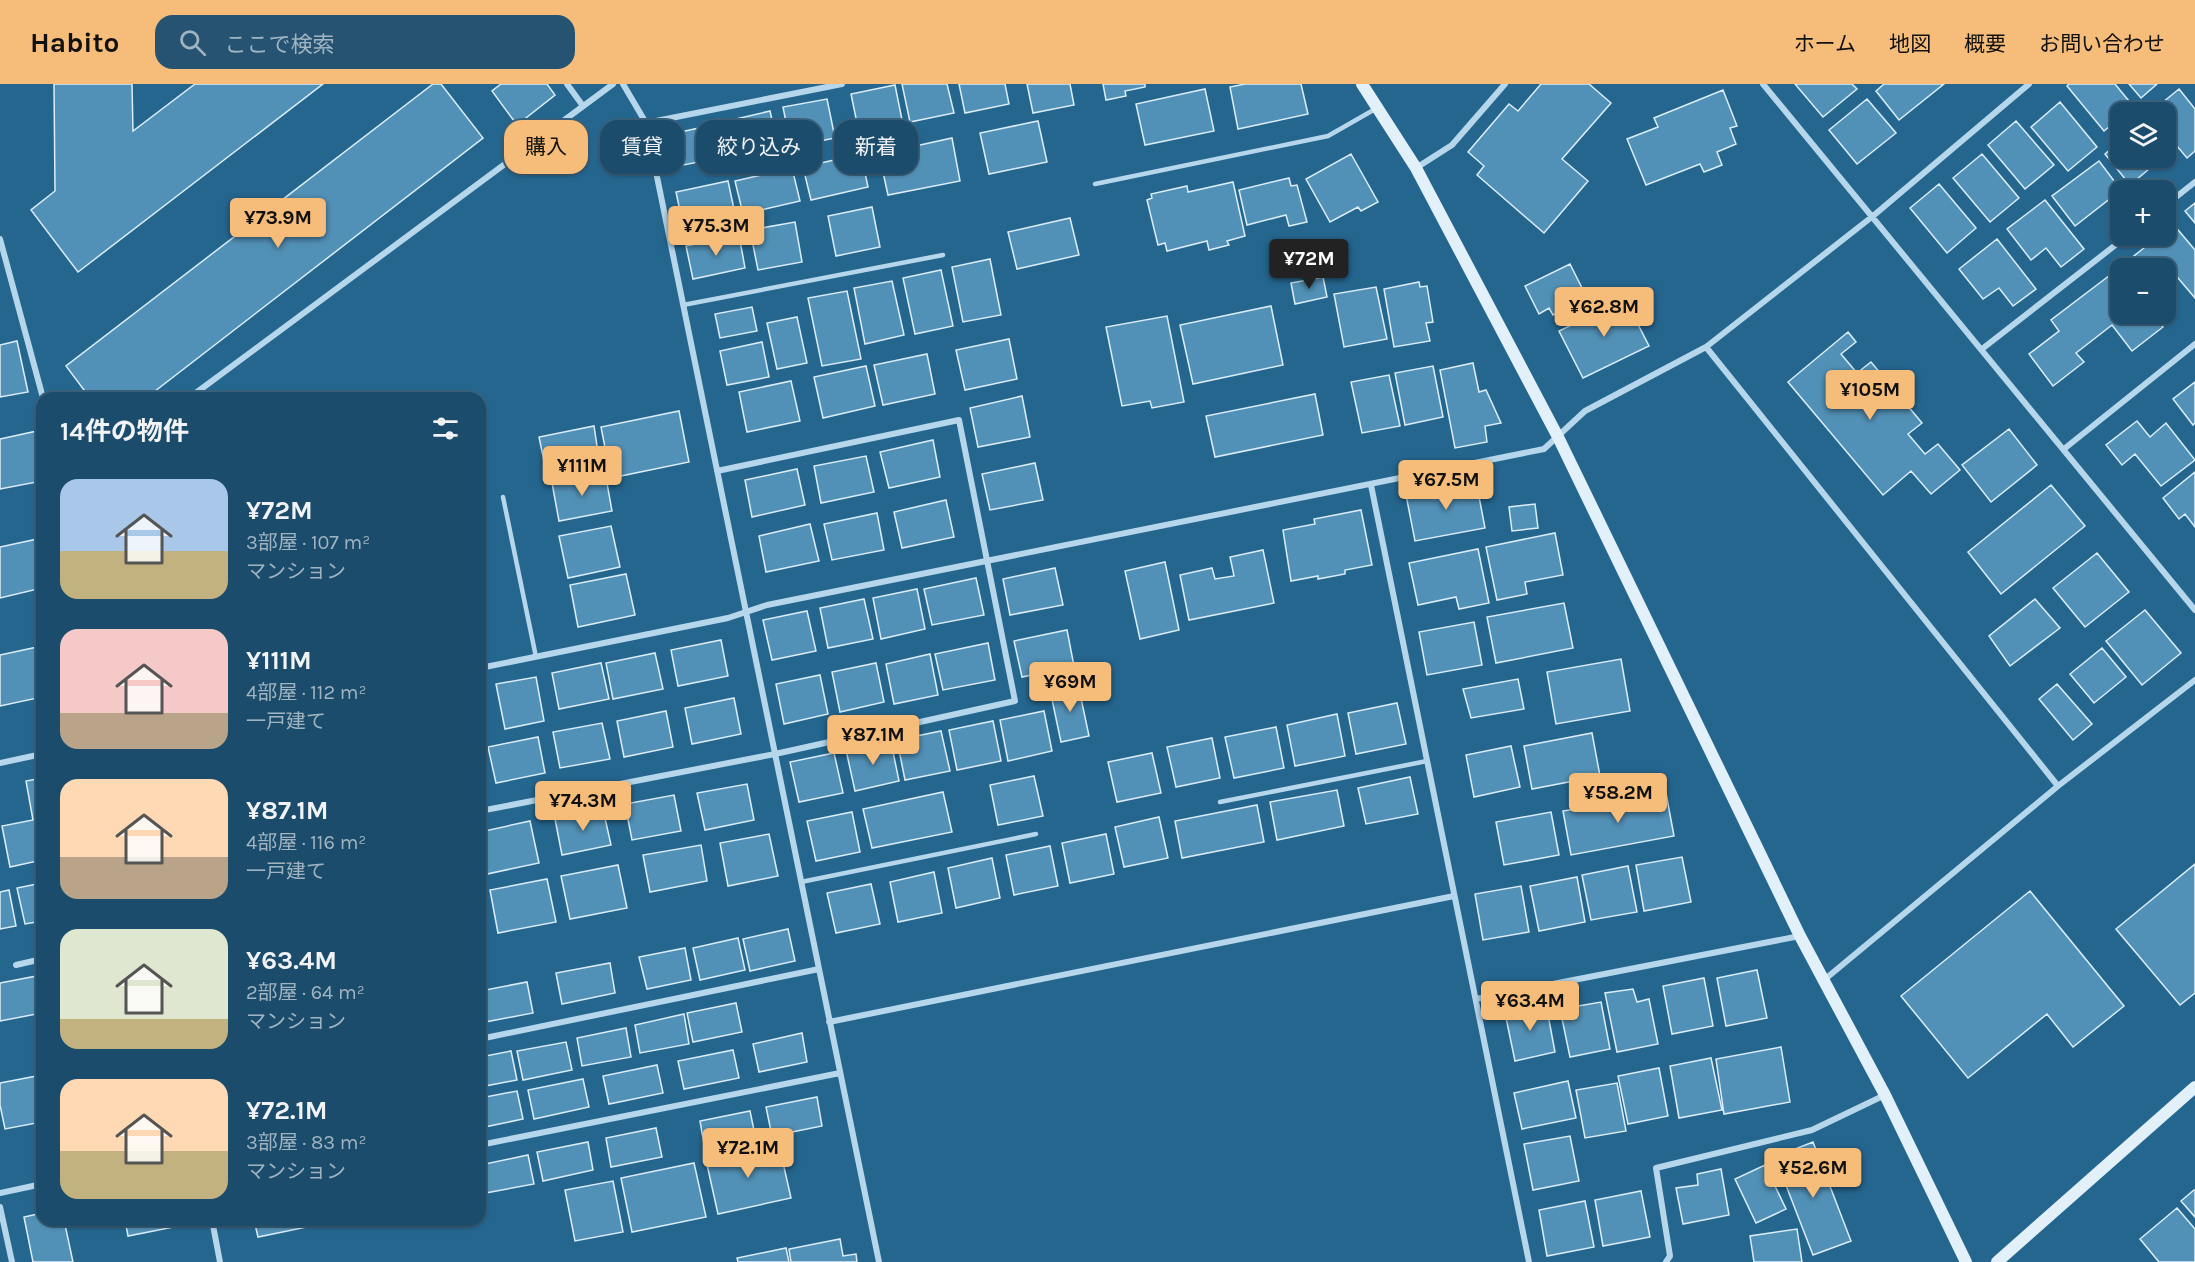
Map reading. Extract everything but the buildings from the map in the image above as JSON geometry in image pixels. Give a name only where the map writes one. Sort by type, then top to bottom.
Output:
[{"type":"street","points":[[567,84],[584,106]]},
{"type":"street","points":[[197,392],[613,84]]},
{"type":"street","points":[[623,84],[644,120]]},
{"type":"street","points":[[661,120],[842,84]]},
{"type":"street","points":[[1362,84],[1416,168],[1558,437],[1800,936],[1885,1095],[1966,1262]]},
{"type":"street","points":[[1416,168],[1452,145],[1505,84]]},
{"type":"street","points":[[1763,84],[2195,610]]},
{"type":"street","points":[[486,667],[728,618],[767,605],[1544,449],[1586,411],[1706,348],[1873,216],[2029,84]]},
{"type":"street","points":[[656,174],[879,1262]]},
{"type":"street","points":[[2176,197],[2195,182]]},
{"type":"street","points":[[0,239],[41,392]]},
{"type":"street","points":[[1982,349],[2114,246]]},
{"type":"street","points":[[2064,449],[2195,344]]},
{"type":"street","points":[[1706,348],[2058,786]]},
{"type":"street","points":[[486,810],[775,754],[1015,700],[959,420],[717,471]]},
{"type":"street","points":[[1371,485],[1529,1262]]},
{"type":"street","points":[[1824,980],[2058,786],[2195,680]]},
{"type":"street","points":[[0,763],[36,755]]},
{"type":"street","points":[[830,1022],[1455,896]]},
{"type":"street","points":[[1476,999],[1800,936]]},
{"type":"street","points":[[16,965],[36,960]]},
{"type":"street","points":[[486,1038],[819,969]]},
{"type":"street","points":[[486,1144],[840,1073]]},
{"type":"street","points":[[1997,1262],[2195,1087]]},
{"type":"street","points":[[1666,1262],[1670,1256],[1656,1168],[1812,1130],[1885,1095]]},
{"type":"street","points":[[0,1193],[36,1185]]},
{"type":"street","points":[[0,1207],[12,1262]]},
{"type":"street","points":[[213,1226],[220,1262]]},
{"type":"lane","points":[[1095,184],[1328,136],[1378,108]]},
{"type":"lane","points":[[683,304],[943,255]]},
{"type":"lane","points":[[503,497],[536,657]]},
{"type":"lane","points":[[1220,802],[1427,760]]},
{"type":"lane","points":[[801,882],[1036,834]]}]
